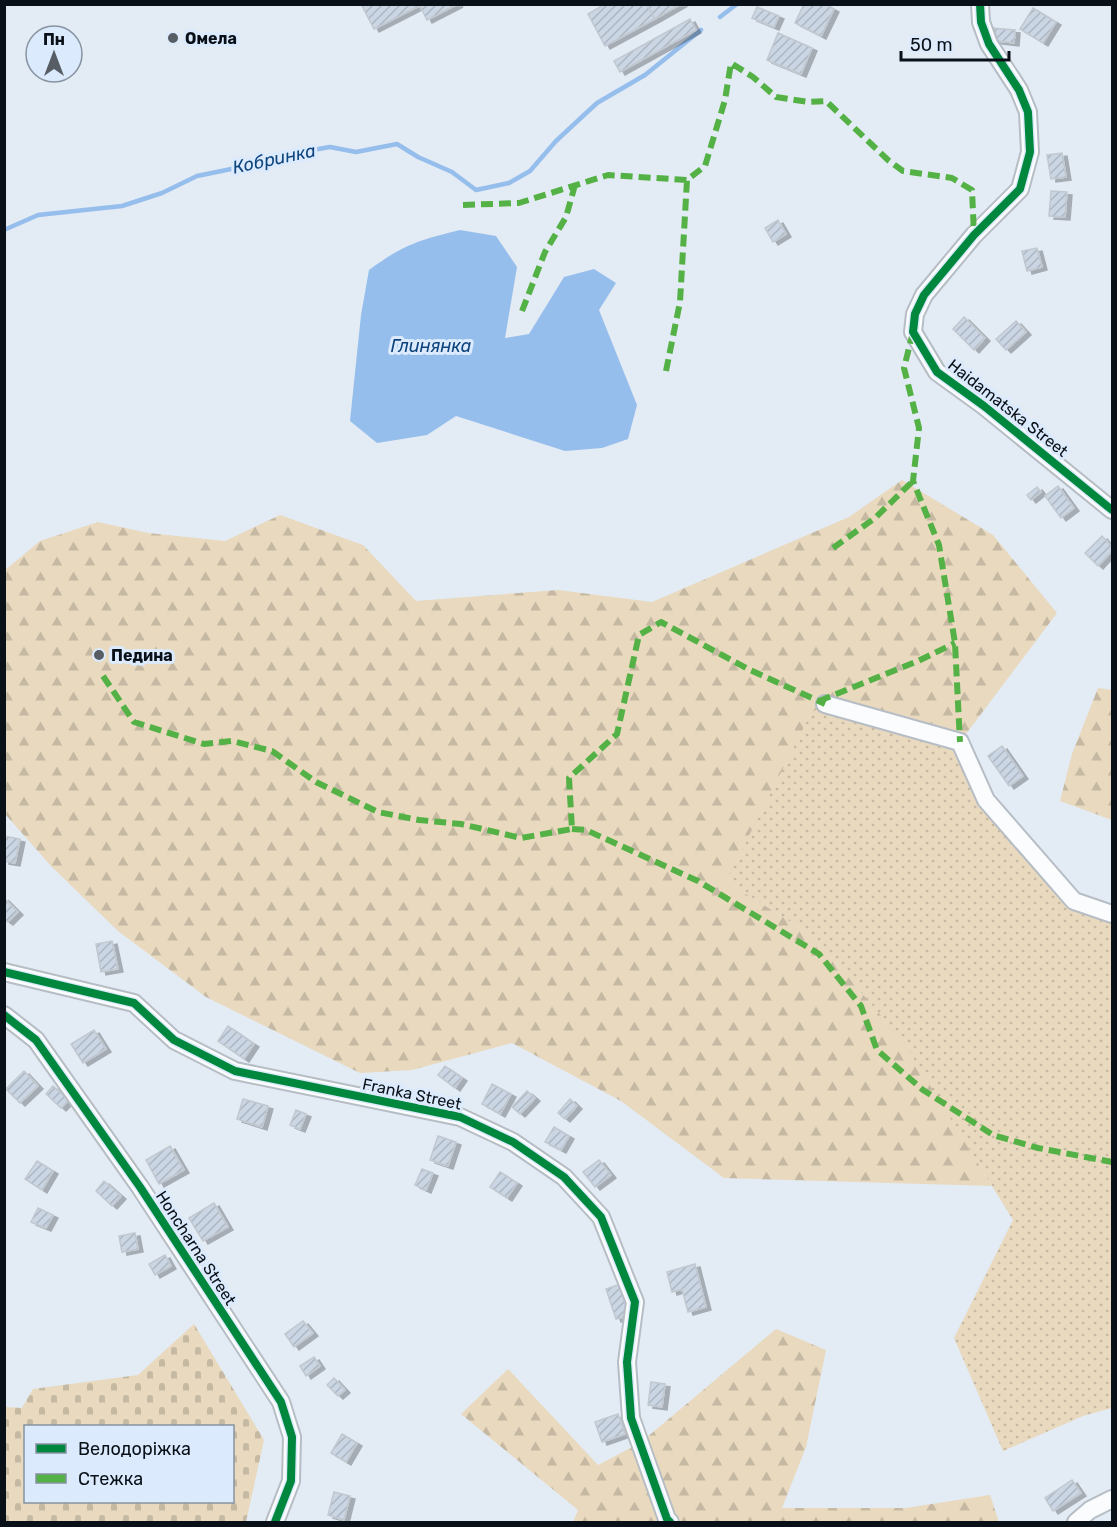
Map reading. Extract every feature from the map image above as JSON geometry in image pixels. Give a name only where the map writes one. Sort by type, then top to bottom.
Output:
[{"type":"street","name":"Haidamatska Street","points":[[980,4],[981,22],[989,44],[1019,90],[1028,112],[1030,152],[1020,189],[974,235],[924,295],[915,314],[913,332],[937,372],[984,406],[1113,510]]},
{"type":"street","points":[[825,704],[960,742],[986,800],[1074,901],[1113,914]]},
{"type":"street","name":"Franka Street","points":[[4,972],[134,1003],[174,1040],[235,1071],[460,1117],[513,1142],[564,1177],[601,1217],[635,1302],[627,1362],[632,1418],[667,1521]]},
{"type":"street","name":"Honcharna Street","points":[[4,1015],[36,1040],[140,1187],[281,1402],[292,1437],[291,1481],[275,1522]]},
{"type":"street","points":[[1076,1522],[1090,1510],[1113,1499]]},
{"type":"green space","points":[[902,480],[993,535],[1057,613],[960,742],[726,881],[813,936],[903,1040],[992,1186],[724,1178],[621,1101],[512,1043],[412,1070],[360,1073],[206,997],[118,931],[51,866],[5,814],[4,571],[40,541],[98,522],[148,533],[225,541],[280,515],[363,545],[416,601],[558,590],[652,602],[849,517]]},
{"type":"green space","points":[[1098,688],[1112,690],[1112,820],[1060,801],[1072,754]]},
{"type":"green space","points":[[825,704],[960,742],[986,800],[1074,901],[1112,914],[1112,1408],[1083,1416],[1003,1451],[954,1338],[1013,1220],[902,1040],[813,936],[726,881],[811,713]]},
{"type":"green space","points":[[194,1324],[264,1440],[246,1522],[5,1522],[5,1407],[22,1408],[33,1389],[138,1375]]},
{"type":"green space","points":[[776,1329],[826,1350],[806,1447],[782,1508],[906,1508],[990,1495],[999,1522],[675,1522],[667,1519],[657,1522],[573,1522],[578,1510],[461,1414],[508,1369],[598,1465],[640,1443]]},
{"type":"water","name":"Глинянка","points":[[460,230],[496,236],[517,267],[505,338],[529,334],[564,277],[594,269],[616,283],[599,310],[637,405],[628,439],[602,448],[565,451],[456,416],[427,435],[377,443],[350,421],[361,315],[369,270],[412,244]]},
{"type":"building","points":[[361,4],[419,4],[419,6],[374,29]]},
{"type":"building","points":[[419,4],[458,4],[427,20]]},
{"type":"building","points":[[605,4],[647,4],[655,19],[605,46],[588,14]]},
{"type":"building","points":[[647,4],[681,4],[655,19],[647,5]]},
{"type":"building","points":[[804,4],[825,4],[834,9],[821,36],[795,23]]},
{"type":"building","points":[[757,7],[779,16],[774,27],[752,18]]},
{"type":"building","points":[[1033,8],[1056,22],[1043,43],[1020,29]]},
{"type":"building","points":[[690,19],[696,30],[620,72],[614,61]]},
{"type":"building","points":[[992,28],[1015,30],[1014,43],[990,40]]},
{"type":"building","points":[[778,33],[812,48],[801,74],[767,60]]},
{"type":"building","points":[[1062,153],[1066,177],[1051,179],[1047,155]]},
{"type":"building","points":[[1051,191],[1067,192],[1065,217],[1049,216]]},
{"type":"building","points":[[778,220],[786,234],[773,242],[765,228]]},
{"type":"building","points":[[1037,248],[1042,267],[1027,271],[1022,251]]},
{"type":"building","points":[[964,317],[985,338],[974,350],[953,329]]},
{"type":"building","points":[[1016,321],[1026,332],[1006,350],[996,339]]},
{"type":"building","points":[[1058,486],[1074,508],[1061,518],[1045,496]]},
{"type":"building","points":[[1037,487],[1041,492],[1031,500],[1027,495]]},
{"type":"building","points":[[1102,536],[1112,547],[1112,551],[1098,566],[1085,553]]},
{"type":"building","points":[[1002,746],[1023,776],[1009,786],[988,756]]},
{"type":"building","points":[[4,836],[20,839],[15,863],[4,861]]},
{"type":"building","points":[[4,898],[18,912],[8,922],[4,919]]},
{"type":"building","points":[[112,941],[118,969],[101,972],[96,944]]},
{"type":"building","points":[[228,1026],[254,1044],[244,1059],[218,1041]]},
{"type":"building","points":[[94,1030],[106,1049],[83,1063],[71,1044]]},
{"type":"building","points":[[445,1066],[462,1078],[455,1088],[438,1075]]},
{"type":"building","points":[[24,1071],[38,1086],[20,1103],[6,1089]]},
{"type":"building","points":[[492,1084],[511,1094],[500,1114],[482,1104]]},
{"type":"building","points":[[53,1086],[69,1100],[61,1108],[46,1094]]},
{"type":"building","points":[[527,1091],[535,1098],[520,1114],[512,1107]]},
{"type":"building","points":[[243,1099],[268,1106],[262,1127],[237,1119]]},
{"type":"building","points":[[570,1099],[577,1106],[565,1119],[558,1113]]},
{"type":"building","points":[[296,1110],[306,1114],[300,1129],[290,1125]]},
{"type":"building","points":[[554,1127],[569,1136],[561,1150],[545,1142]]},
{"type":"building","points":[[438,1136],[456,1142],[448,1166],[430,1160]]},
{"type":"building","points":[[170,1146],[184,1170],[159,1184],[146,1160]]},
{"type":"building","points":[[599,1160],[611,1175],[595,1187],[583,1172]]},
{"type":"building","points":[[37,1161],[53,1171],[42,1190],[25,1179]]},
{"type":"building","points":[[422,1169],[433,1173],[426,1190],[415,1185]]},
{"type":"building","points":[[500,1172],[517,1183],[507,1198],[490,1187]]},
{"type":"building","points":[[104,1181],[121,1196],[112,1206],[96,1191]]},
{"type":"building","points":[[214,1203],[228,1227],[203,1241],[189,1218]]},
{"type":"building","points":[[38,1208],[53,1215],[46,1228],[31,1222]]},
{"type":"building","points":[[135,1233],[138,1249],[122,1252],[119,1236]]},
{"type":"building","points":[[165,1255],[171,1266],[155,1275],[149,1264]]},
{"type":"building","points":[[695,1264],[706,1307],[688,1312],[682,1289],[672,1292],[667,1272]]},
{"type":"building","points":[[621,1284],[631,1315],[616,1319],[606,1289]]},
{"type":"building","points":[[303,1321],[313,1333],[294,1347],[285,1334]]},
{"type":"building","points":[[314,1357],[320,1366],[306,1376],[300,1366]]},
{"type":"building","points":[[334,1378],[345,1390],[338,1396],[327,1385]]},
{"type":"building","points":[[651,1382],[665,1384],[662,1407],[648,1405]]},
{"type":"building","points":[[618,1414],[625,1434],[602,1442],[595,1422]]},
{"type":"building","points":[[342,1434],[357,1443],[346,1462],[331,1453]]},
{"type":"building","points":[[1072,1480],[1081,1493],[1053,1511],[1045,1498]]},
{"type":"building","points":[[334,1492],[350,1496],[344,1520],[328,1515]]},
{"type":"waterway","name":"Кобринка","points":[[720,17],[737,4]]},
{"type":"waterway","name":"Кобринка","points":[[4,230],[38,215],[122,206],[162,193],[197,176],[241,167],[273,157],[330,147],[356,152],[397,144],[418,157],[452,172],[476,190],[509,183],[530,171],[556,141],[597,103],[645,75],[701,30]]},
{"type":"marked path","points":[[463,205],[519,203],[608,175],[687,180],[705,166],[725,100],[731,63],[753,77],[776,97],[808,102],[826,101],[888,160],[903,171],[952,178],[972,190],[974,235]]},
{"type":"marked path","points":[[666,371],[680,302],[687,180]]},
{"type":"marked path","points":[[522,311],[545,252],[566,217],[575,185]]},
{"type":"marked path","points":[[913,332],[904,368],[919,428],[913,481],[939,545],[955,643],[960,742]]},
{"type":"marked path","points":[[833,548],[875,518],[913,481]]},
{"type":"marked path","points":[[103,676],[134,722],[204,744],[232,741],[272,751],[316,782],[378,812],[419,820],[461,824],[521,838],[572,829],[569,778],[617,734],[639,635],[661,622],[748,669],[825,704]]},
{"type":"marked path","points":[[819,701],[918,661],[955,643]]},
{"type":"marked path","points":[[572,829],[586,830],[698,881],[819,954],[861,1006],[877,1050],[923,1090],[993,1135],[1038,1148],[1112,1162]]},
{"type":"cycle path","points":[[980,4],[981,22],[989,44],[1019,90],[1028,112],[1030,152],[1020,189],[974,235],[924,295],[915,314],[913,332],[937,372],[984,406],[1112,510]]},
{"type":"cycle path","points":[[4,972],[134,1003],[174,1040],[235,1071],[460,1117],[513,1142],[564,1177],[601,1217],[635,1302],[627,1362],[631,1418],[670,1522]]},
{"type":"cycle path","points":[[4,1015],[36,1040],[140,1187],[281,1402],[292,1437],[291,1481],[275,1522]]},
{"type":"place","name":"Омела","points":[[173,38]]},
{"type":"place","name":"Педина","points":[[99,655]]}]
